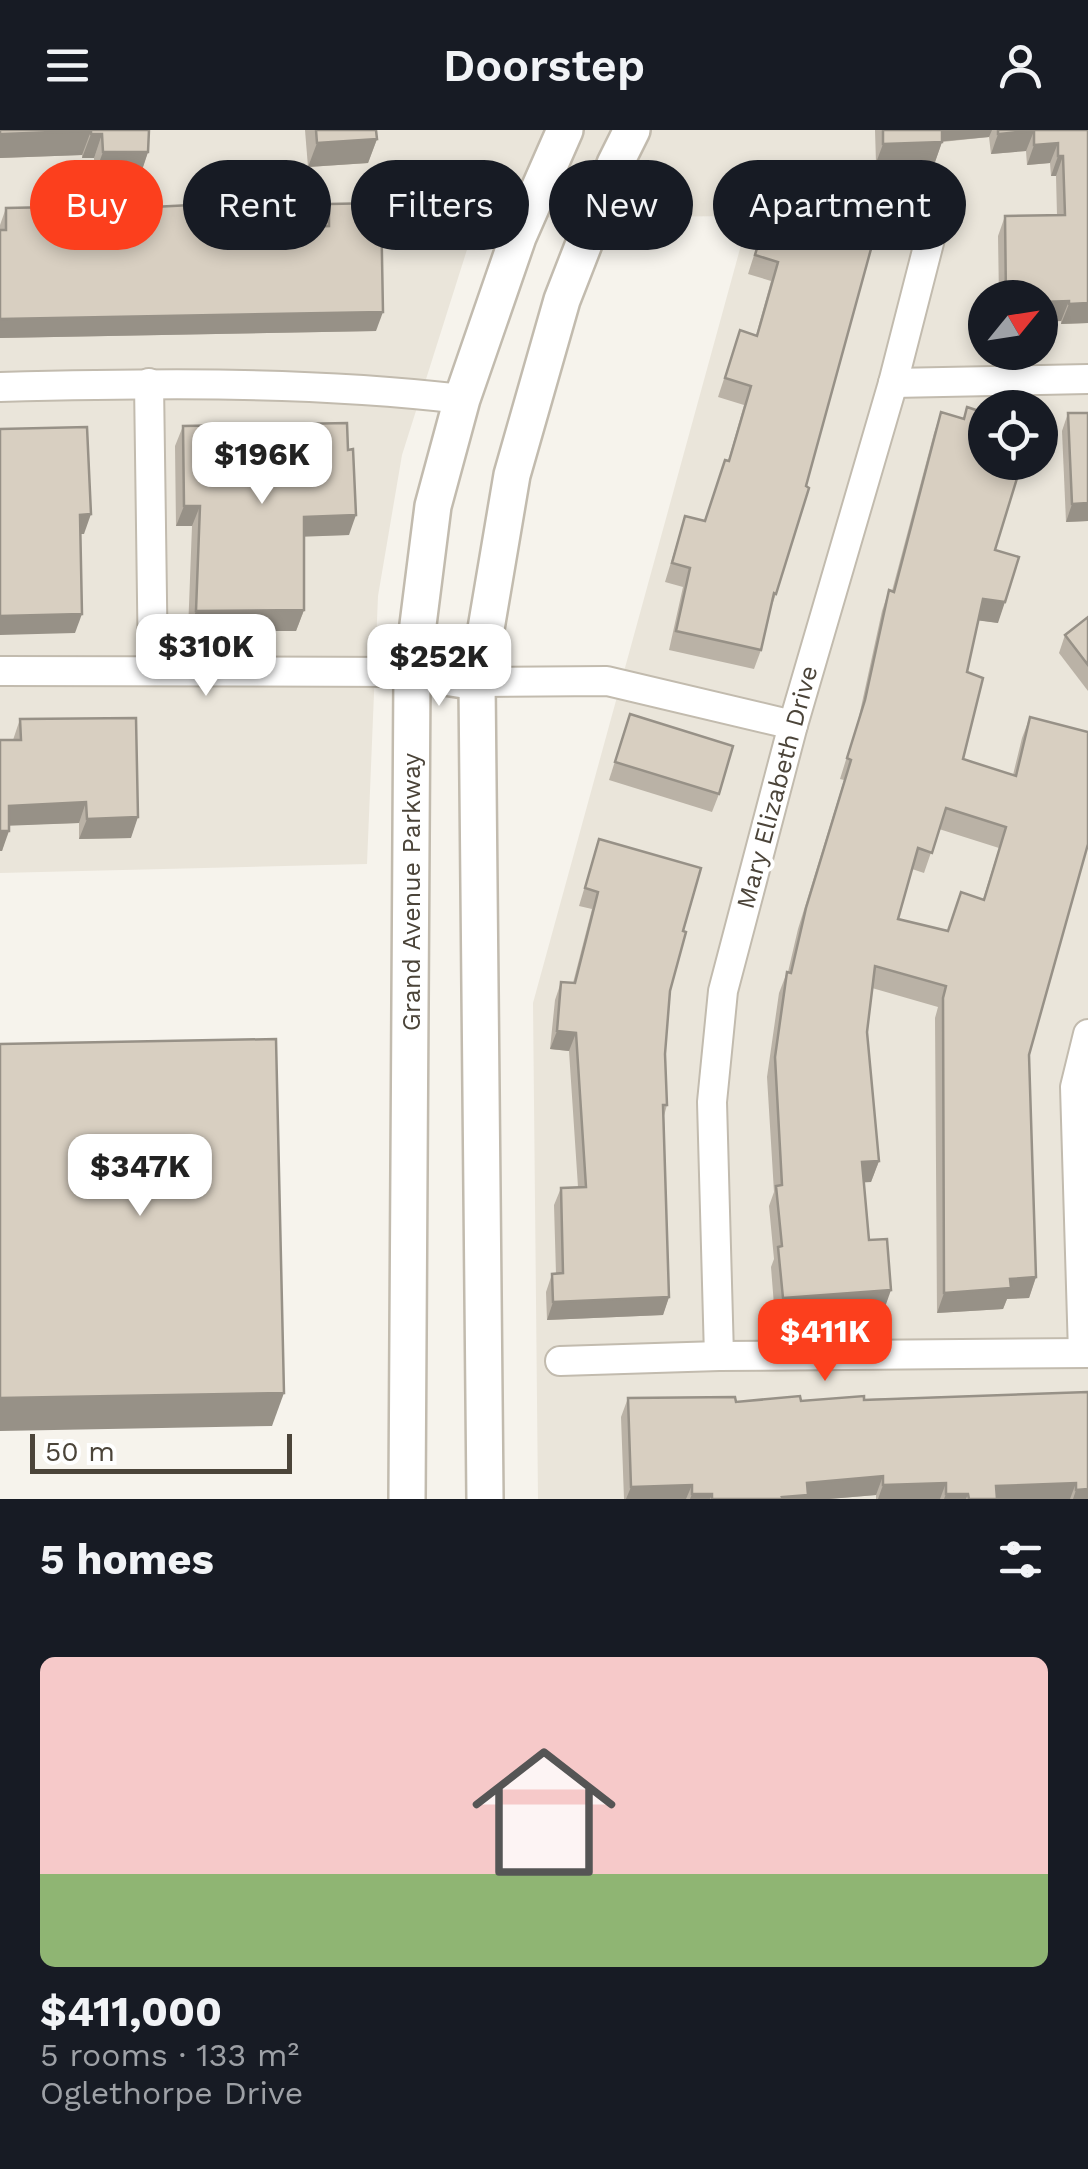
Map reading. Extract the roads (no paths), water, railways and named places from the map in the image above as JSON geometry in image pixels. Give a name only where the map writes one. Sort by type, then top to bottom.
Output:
[{"type":"street","name":"Grand Avenue Parkway","points":[[407,1499],[412,672],[432,506],[462,399],[518,238],[565,130]]},
{"type":"street","points":[[485,1499],[477,682],[512,475],[562,300],[614,164],[632,130]]},
{"type":"street","name":"Mary Elizabeth Drive","points":[[719,1356],[712,1102],[723,991],[792,726],[893,383],[927,250]]},
{"type":"street","points":[[893,383],[1088,379]]},
{"type":"street","points":[[0,387],[150,383],[357,389],[462,399]]},
{"type":"street","points":[[150,383],[153,670]]},
{"type":"street","points":[[0,671],[412,672],[477,682],[606,681],[792,726]]},
{"type":"street","points":[[560,1361],[1085,1353],[1074,1088],[1088,1034]]}]
